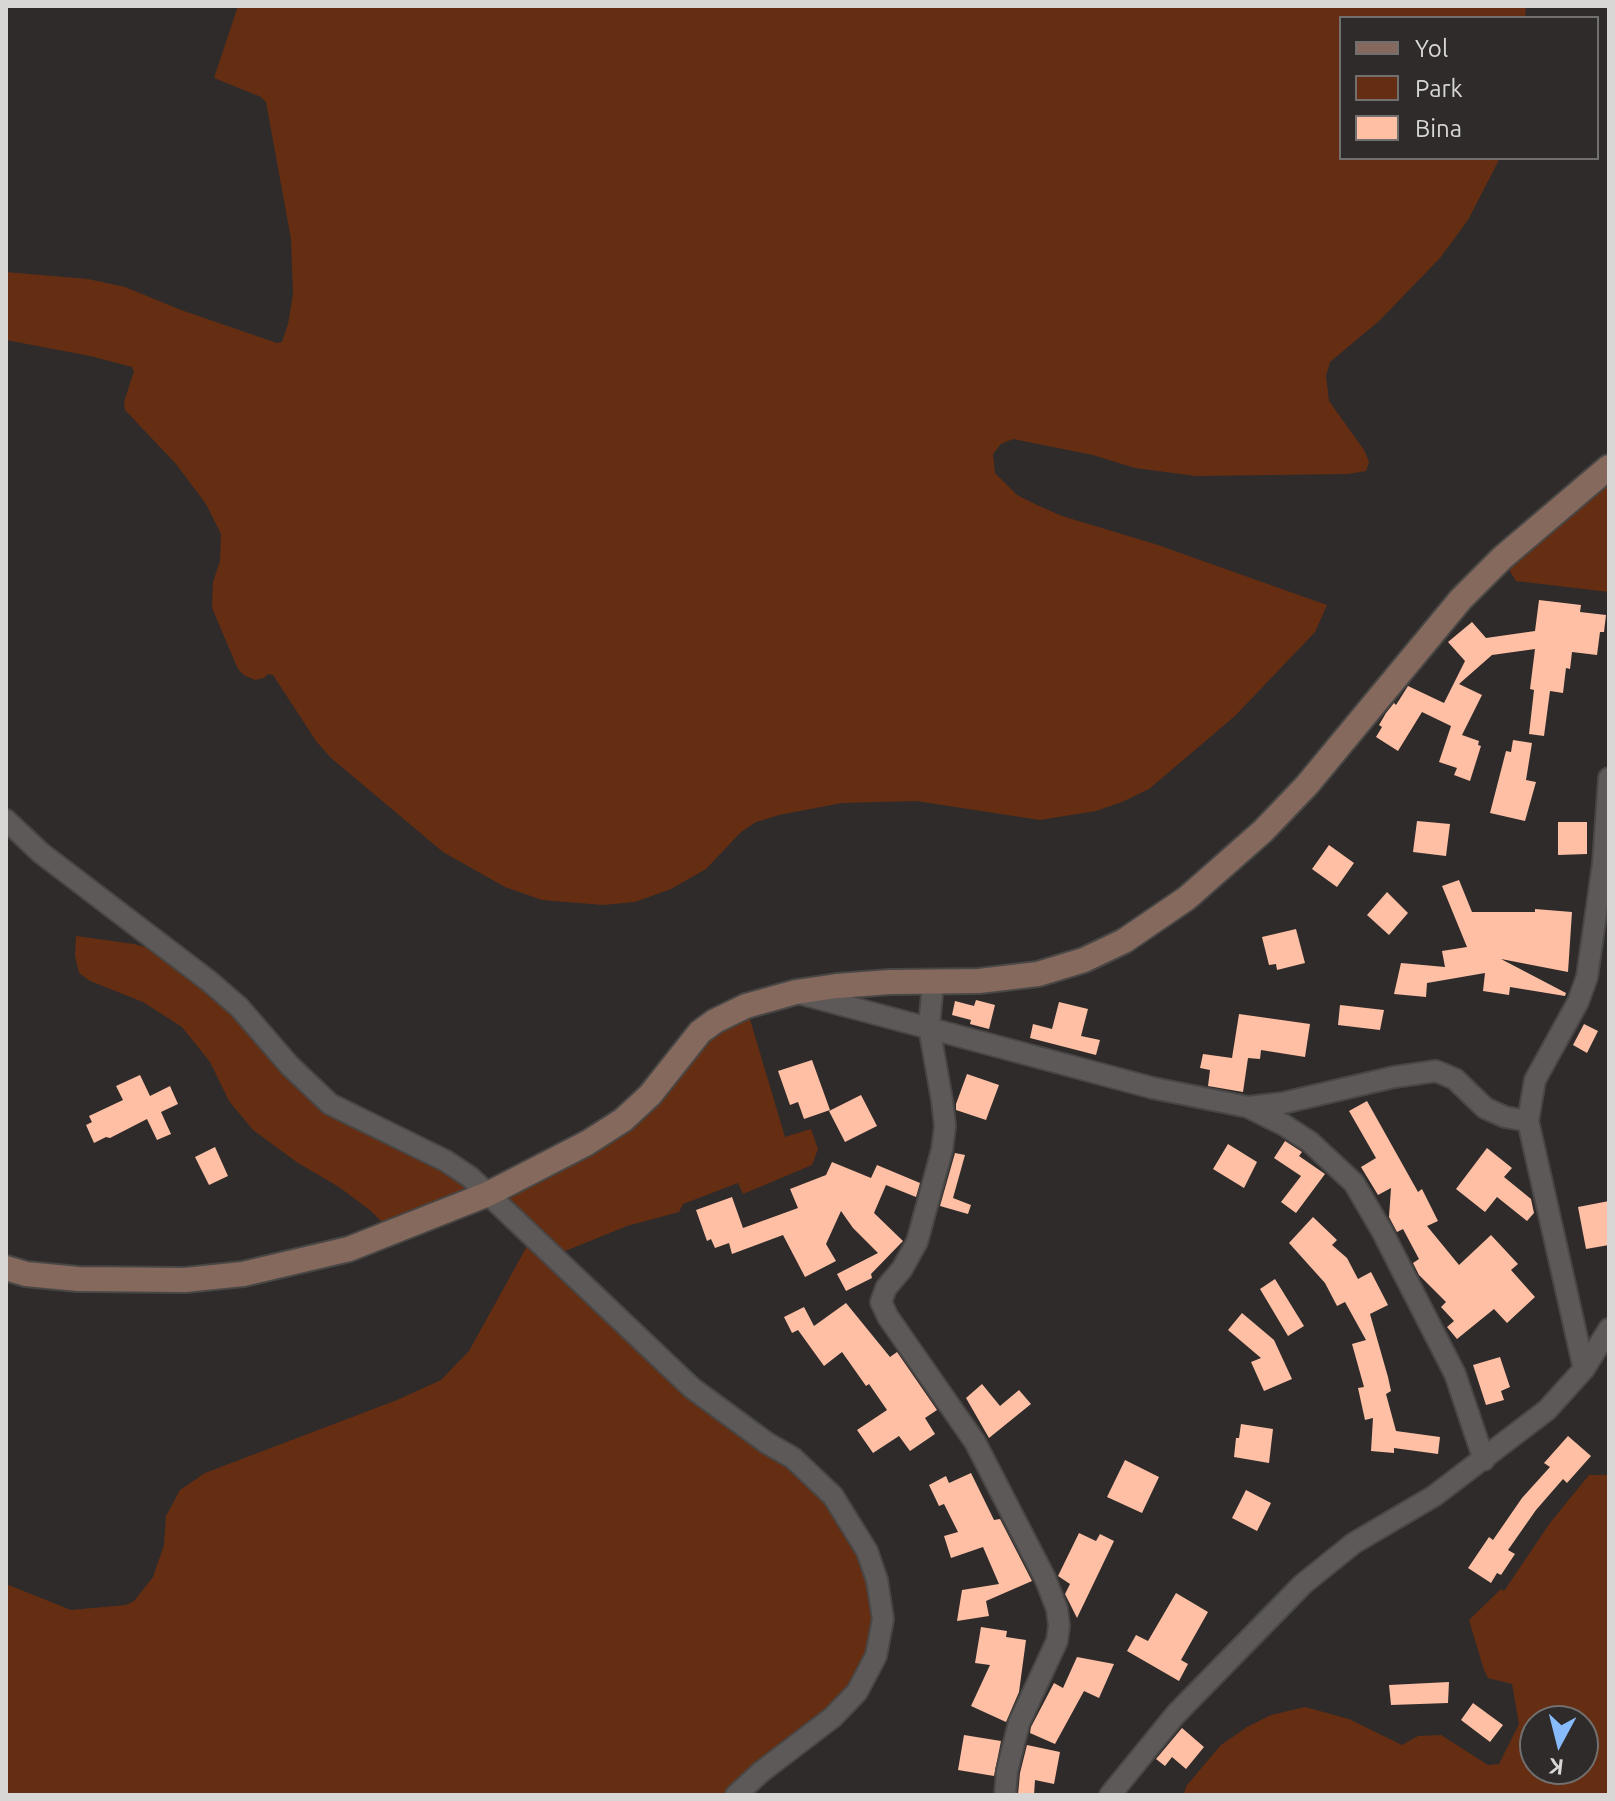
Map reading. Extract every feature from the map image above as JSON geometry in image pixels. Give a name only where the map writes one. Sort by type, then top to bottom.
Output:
[{"type":"street","points":[[6,1268],[26,1274],[133,1281],[185,1280],[243,1274],[349,1249],[488,1194],[543,1167],[623,1120],[650,1095],[700,1032],[746,1006],[796,992],[890,982],[933,983],[1038,974],[1084,960],[1124,941],[1187,898],[1263,831],[1307,785],[1461,599],[1502,558],[1609,467]]},
{"type":"street","points":[[1584,1369],[1528,1121],[1535,1080],[1568,1021],[1587,977],[1603,864],[1609,778]]},
{"type":"street","points":[[6,820],[41,853],[229,999],[290,1066],[330,1104],[446,1161],[470,1177],[692,1388],[755,1435],[793,1458],[833,1496],[867,1551],[877,1580],[883,1619],[879,1647],[869,1674],[833,1717],[736,1795]]},
{"type":"street","points":[[933,983],[929,1027],[945,1126],[942,1150],[917,1242],[902,1269],[886,1288],[881,1302],[888,1317],[975,1442],[1045,1578],[1057,1609],[1057,1641],[1019,1723],[1007,1771],[1005,1795]]},
{"type":"street","points":[[796,992],[1153,1088],[1248,1107],[1310,1142],[1354,1183],[1382,1231],[1455,1374],[1484,1460]]},
{"type":"street","points":[[1248,1107],[1283,1103],[1394,1077],[1436,1071],[1455,1079],[1485,1108],[1505,1117],[1528,1121]]},
{"type":"street","points":[[1110,1795],[1176,1714],[1303,1584],[1354,1543],[1434,1496],[1547,1410],[1584,1369],[1609,1329]]},
{"type":"green space","points":[[238,6],[1526,6],[1525,16],[1339,16],[1339,160],[1499,160],[1468,220],[1440,258],[1379,321],[1330,362],[1326,376],[1329,401],[1364,450],[1369,462],[1366,471],[1348,474],[1196,476],[1135,468],[1093,455],[1013,439],[1001,444],[993,454],[995,473],[1017,495],[1037,505],[1327,605],[1315,632],[1235,716],[1149,789],[1096,811],[1040,820],[916,801],[842,803],[779,815],[756,822],[741,832],[706,869],[671,889],[635,902],[603,905],[542,900],[505,887],[443,852],[331,758],[316,741],[273,675],[255,680],[238,669],[212,608],[221,534],[206,504],[176,464],[125,410],[124,402],[134,371],[132,367],[6,340],[6,272],[88,279],[125,287],[181,310],[277,343],[282,342],[293,294],[291,239],[266,102],[261,97],[214,78]]},
{"type":"green space","points":[[1609,467],[1609,592],[1516,581],[1502,558]]},
{"type":"green space","points":[[76,936],[134,944],[174,955],[313,1089],[488,1194],[392,1232],[371,1211],[339,1187],[298,1163],[253,1130],[229,1101],[210,1062],[182,1027],[143,1002],[90,981],[79,973],[75,956]]},
{"type":"green space","points":[[746,1006],[785,1137],[811,1129],[818,1149],[812,1165],[743,1194],[738,1183],[683,1204],[679,1212],[627,1226],[553,1256],[625,1325],[817,1478],[877,1580],[869,1674],[736,1795],[6,1795],[6,1584],[71,1610],[126,1605],[134,1601],[153,1577],[164,1545],[166,1516],[180,1490],[205,1473],[397,1400],[441,1380],[469,1351],[532,1237],[488,1194],[587,1143],[700,1032]]},
{"type":"green space","points":[[1589,1475],[1609,1475],[1609,1795],[1183,1795],[1187,1785],[1221,1745],[1271,1715],[1305,1707],[1349,1719],[1402,1745],[1418,1736],[1441,1735],[1488,1765],[1499,1764],[1519,1724],[1512,1684],[1488,1678],[1469,1620],[1501,1589],[1504,1591],[1550,1523]]},
{"type":"building","points":[[1539,600],[1581,605],[1580,612],[1606,615],[1597,655],[1572,652],[1570,669],[1566,668],[1563,693],[1550,691],[1544,736],[1529,734],[1535,649],[1492,655],[1459,684],[1482,695],[1462,735],[1479,741],[1478,745],[1481,746],[1470,781],[1454,775],[1457,768],[1439,762],[1451,726],[1422,712],[1398,751],[1376,737],[1386,713],[1394,703],[1396,705],[1408,686],[1444,703],[1465,661],[1448,642],[1472,622],[1486,638],[1535,631]]},
{"type":"building","points":[[1513,740],[1532,743],[1526,780],[1536,782],[1525,821],[1490,813],[1506,751],[1511,752]]},
{"type":"building","points":[[1417,821],[1450,824],[1446,856],[1413,852]]},
{"type":"building","points":[[1558,822],[1587,822],[1587,854],[1558,855]]},
{"type":"building","points":[[1329,845],[1354,863],[1337,887],[1312,869]]},
{"type":"building","points":[[1459,880],[1472,912],[1535,912],[1535,909],[1572,912],[1568,972],[1501,959],[1566,993],[1565,996],[1510,987],[1509,995],[1483,991],[1485,973],[1427,983],[1426,997],[1394,994],[1401,963],[1445,967],[1442,951],[1467,947],[1442,886]]},
{"type":"building","points":[[1387,892],[1408,913],[1389,935],[1367,915]]},
{"type":"building","points":[[1296,929],[1305,963],[1277,970],[1276,964],[1269,965],[1262,937]]},
{"type":"building","points":[[976,1000],[995,1005],[989,1029],[952,1015],[955,1001],[974,1006]]},
{"type":"building","points":[[1059,1002],[1088,1009],[1081,1036],[1100,1040],[1096,1055],[1030,1038],[1033,1024],[1052,1029]]},
{"type":"building","points":[[1340,1005],[1384,1010],[1380,1030],[1338,1025]]},
{"type":"building","points":[[1239,1014],[1310,1024],[1305,1057],[1261,1050],[1260,1059],[1248,1058],[1243,1092],[1208,1086],[1210,1070],[1200,1068],[1203,1054],[1232,1058]]},
{"type":"building","points":[[1584,1024],[1598,1031],[1587,1053],[1573,1045]]},
{"type":"building","points":[[812,1060],[830,1110],[804,1119],[798,1102],[790,1105],[778,1071]]},
{"type":"building","points":[[967,1074],[999,1085],[986,1120],[956,1110]]},
{"type":"building","points":[[140,1075],[150,1096],[170,1086],[178,1104],[161,1112],[171,1134],[157,1140],[147,1119],[94,1143],[86,1125],[92,1122],[89,1116],[123,1100],[116,1086]]},
{"type":"building","points":[[861,1095],[877,1126],[845,1142],[829,1111]]},
{"type":"building","points":[[1367,1101],[1418,1192],[1422,1189],[1438,1221],[1427,1226],[1459,1265],[1491,1235],[1518,1264],[1511,1270],[1535,1297],[1507,1323],[1494,1309],[1457,1339],[1447,1327],[1454,1321],[1441,1307],[1446,1302],[1419,1275],[1413,1263],[1419,1259],[1403,1229],[1397,1232],[1389,1217],[1391,1188],[1378,1195],[1361,1167],[1376,1158],[1349,1111]]},
{"type":"building","points":[[1285,1141],[1302,1152],[1299,1156],[1325,1174],[1296,1213],[1281,1202],[1301,1176],[1274,1158]]},
{"type":"building","points":[[1228,1144],[1257,1162],[1244,1188],[1213,1169]]},
{"type":"building","points":[[215,1147],[228,1176],[209,1185],[195,1157]]},
{"type":"building","points":[[1487,1148],[1512,1168],[1504,1177],[1531,1199],[1534,1213],[1527,1221],[1497,1197],[1485,1212],[1456,1189]]},
{"type":"building","points":[[955,1153],[965,1155],[953,1198],[971,1205],[968,1214],[940,1206]]},
{"type":"building","points":[[832,1162],[871,1178],[877,1165],[920,1183],[916,1197],[886,1185],[874,1213],[903,1241],[871,1274],[872,1278],[846,1291],[837,1274],[878,1253],[841,1211],[826,1244],[836,1261],[805,1277],[783,1235],[732,1254],[729,1243],[715,1248],[711,1239],[707,1241],[696,1210],[732,1197],[743,1228],[798,1208],[790,1189],[826,1175]]},
{"type":"building","points":[[1609,1201],[1609,1245],[1586,1249],[1578,1207]]},
{"type":"building","points":[[1313,1217],[1337,1240],[1332,1245],[1347,1258],[1358,1279],[1371,1272],[1388,1305],[1370,1314],[1388,1377],[1391,1391],[1386,1394],[1396,1431],[1440,1437],[1438,1454],[1394,1448],[1394,1453],[1371,1451],[1373,1418],[1365,1420],[1358,1388],[1364,1387],[1352,1344],[1366,1340],[1345,1302],[1337,1306],[1325,1283],[1289,1243]]},
{"type":"building","points":[[1275,1279],[1304,1326],[1288,1336],[1260,1289]]},
{"type":"building","points":[[846,1303],[890,1357],[897,1352],[937,1410],[925,1418],[935,1434],[910,1451],[899,1436],[873,1453],[857,1430],[887,1410],[842,1352],[824,1366],[798,1330],[792,1333],[784,1317],[804,1307],[814,1326]]},
{"type":"building","points":[[1242,1313],[1274,1340],[1292,1379],[1264,1391],[1251,1362],[1261,1358],[1228,1330]]},
{"type":"building","points":[[1500,1357],[1510,1387],[1501,1391],[1504,1400],[1486,1405],[1473,1365]]},
{"type":"building","points":[[982,1384],[1000,1406],[1019,1390],[1031,1404],[989,1438],[966,1398]]},
{"type":"building","points":[[1241,1424],[1273,1429],[1269,1463],[1234,1457]]},
{"type":"building","points":[[1568,1436],[1591,1456],[1567,1483],[1563,1479],[1536,1510],[1508,1550],[1515,1554],[1501,1575],[1497,1573],[1491,1583],[1468,1568],[1489,1537],[1493,1540],[1522,1498],[1550,1467],[1544,1463]]},
{"type":"building","points":[[1125,1460],[1159,1477],[1142,1513],[1107,1497]]},
{"type":"building","points":[[971,1473],[994,1520],[1000,1519],[1032,1581],[986,1601],[989,1616],[957,1621],[962,1590],[999,1584],[983,1547],[951,1558],[944,1536],[958,1532],[944,1504],[939,1506],[929,1485],[946,1476],[949,1483]]},
{"type":"building","points":[[1246,1490],[1271,1503],[1257,1531],[1232,1518]]},
{"type":"building","points":[[1079,1533],[1096,1541],[1100,1534],[1114,1541],[1077,1618],[1065,1594],[1070,1584],[1058,1576]]},
{"type":"building","points":[[1176,1593],[1208,1612],[1181,1660],[1188,1664],[1179,1681],[1127,1651],[1136,1635],[1148,1641]]},
{"type":"building","points":[[981,1627],[1007,1631],[1006,1637],[1026,1640],[1019,1692],[1006,1722],[971,1706],[990,1665],[975,1663]]},
{"type":"building","points":[[1077,1657],[1114,1664],[1099,1698],[1084,1691],[1055,1744],[1030,1733],[1031,1727],[1054,1683],[1063,1688]]},
{"type":"building","points":[[1449,1682],[1448,1703],[1391,1705],[1389,1685]]},
{"type":"building","points":[[1473,1703],[1503,1725],[1490,1742],[1461,1720]]},
{"type":"building","points":[[1182,1728],[1204,1747],[1186,1769],[1172,1757],[1165,1766],[1156,1759]]},
{"type":"building","points":[[964,1735],[1001,1741],[994,1776],[958,1770]]},
{"type":"building","points":[[1027,1745],[1060,1752],[1054,1784],[1035,1780],[1034,1795],[1018,1795],[1020,1773]]}]
